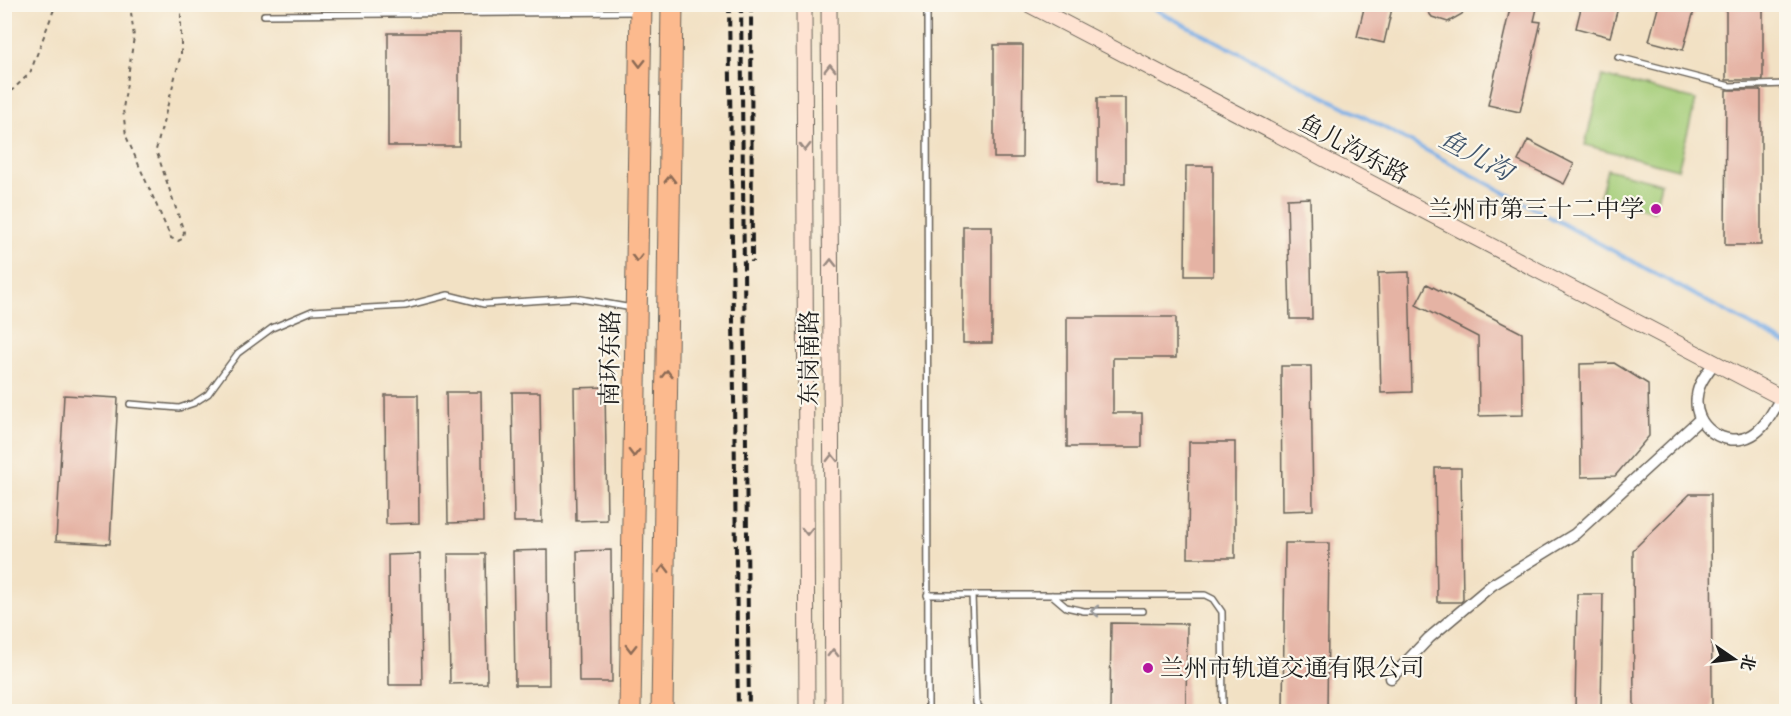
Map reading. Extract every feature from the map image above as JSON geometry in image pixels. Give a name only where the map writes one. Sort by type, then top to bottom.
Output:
[{"type":"highway","points":[[630,704],[662,704],[672,4]]},
{"type":"highway","name":"南环东路","points":[[630,704],[641,8]]},
{"type":"street","name":"东岗南路","points":[[804,4],[807,711]]},
{"type":"street","name":"东岗南路","points":[[829,4],[833,711]]},
{"type":"street","name":"鱼儿沟东路","points":[[1028,4],[1784,399]]},
{"type":"street","points":[[1714,363],[1697,394],[1700,419],[1717,436],[1741,439],[1762,427],[1784,399]]},
{"type":"street","points":[[1392,678],[1429,638],[1492,585],[1575,534],[1700,419]]},
{"type":"lane","points":[[927,4],[928,711]]},
{"type":"lane","points":[[264,15],[641,8]]},
{"type":"lane","points":[[1618,57],[1730,86],[1786,84]]},
{"type":"lane","points":[[130,404],[179,408],[194,403],[208,394],[238,353],[272,328],[312,311],[405,306],[448,295],[484,304],[575,298],[636,309]]},
{"type":"lane","points":[[927,596],[1197,594],[1213,599],[1222,612],[1223,621],[1223,711]]},
{"type":"lane","points":[[972,595],[976,703],[983,711]]},
{"type":"lane","points":[[1052,595],[1066,607],[1084,611],[1143,610]]},
{"type":"path","points":[[4,98],[30,74],[56,4]]},
{"type":"path","points":[[130,4],[134,37],[123,109],[126,136],[171,238],[178,241],[182,239],[184,232],[156,150],[181,54],[181,4]]},
{"type":"green space","points":[[1602,76],[1696,100],[1678,169],[1585,145]]},
{"type":"green space","points":[[1607,169],[1661,183],[1654,211],[1600,197]]},
{"type":"building","points":[[1365,4],[1393,4],[1384,43],[1357,37]]},
{"type":"building","points":[[1422,4],[1467,4],[1462,14],[1448,22],[1432,17]]},
{"type":"building","points":[[1511,4],[1538,4],[1534,21],[1541,22],[1520,112],[1488,105]]},
{"type":"building","points":[[1582,4],[1619,4],[1610,37],[1576,28]]},
{"type":"building","points":[[1659,4],[1696,4],[1683,50],[1649,41]]},
{"type":"building","points":[[1726,4],[1763,4],[1763,80],[1726,80]]},
{"type":"building","points":[[388,33],[459,33],[459,146],[388,146]]},
{"type":"building","points":[[994,45],[1023,45],[1022,158],[994,158]]},
{"type":"building","points":[[1726,90],[1761,90],[1761,245],[1725,245]]},
{"type":"building","points":[[1097,98],[1125,98],[1125,183],[1097,183]]},
{"type":"building","points":[[1528,140],[1574,164],[1564,184],[1518,161]]},
{"type":"building","points":[[1186,166],[1213,166],[1213,276],[1185,276]]},
{"type":"building","points":[[1310,198],[1312,319],[1290,319],[1287,199]]},
{"type":"building","points":[[963,226],[992,226],[992,343],[963,343]]},
{"type":"building","points":[[1409,272],[1412,392],[1381,393],[1378,273]]},
{"type":"building","points":[[1427,284],[1522,333],[1523,415],[1479,416],[1478,337],[1416,305]]},
{"type":"building","points":[[1067,317],[1176,317],[1176,358],[1113,358],[1113,413],[1142,413],[1142,447],[1067,447]]},
{"type":"building","points":[[1614,363],[1648,384],[1649,436],[1615,476],[1581,477],[1580,364]]},
{"type":"building","points":[[1281,366],[1311,366],[1313,510],[1282,511]]},
{"type":"building","points":[[605,387],[607,520],[576,521],[574,388]]},
{"type":"building","points":[[446,392],[481,392],[483,522],[448,523]]},
{"type":"building","points":[[512,392],[540,392],[542,522],[514,522]]},
{"type":"building","points":[[64,395],[118,398],[110,544],[56,541]]},
{"type":"building","points":[[385,395],[418,395],[419,523],[386,524]]},
{"type":"building","points":[[1189,442],[1235,442],[1235,558],[1188,558]]},
{"type":"building","points":[[1435,468],[1461,468],[1463,600],[1461,602],[1437,602]]},
{"type":"building","points":[[1690,494],[1711,494],[1712,711],[1634,711],[1633,550]]},
{"type":"building","points":[[1285,543],[1329,543],[1327,711],[1283,711]]},
{"type":"building","points":[[548,550],[549,685],[515,685],[513,551]]},
{"type":"building","points":[[611,550],[612,682],[579,682],[577,551]]},
{"type":"building","points":[[420,554],[422,685],[389,685],[388,555]]},
{"type":"building","points":[[448,554],[485,554],[487,683],[450,684]]},
{"type":"building","points":[[1577,594],[1603,594],[1601,711],[1575,711]]},
{"type":"building","name":"兰州市轨道交通有限公司","points":[[1111,623],[1187,624],[1186,711],[1110,711]]},
{"type":"waterway","name":"鱼儿沟","points":[[1144,4],[1370,120],[1786,344]]},
{"type":"railway","points":[[729,4],[738,712]]},
{"type":"railway","points":[[741,4],[749,712]]},
{"type":"railway","points":[[751,4],[752,262]]},
{"type":"place","name":"兰州市第三十二中学","points":[[1656,209]]},
{"type":"place","name":"兰州市轨道交通有限公司","points":[[1148,668]]}]
